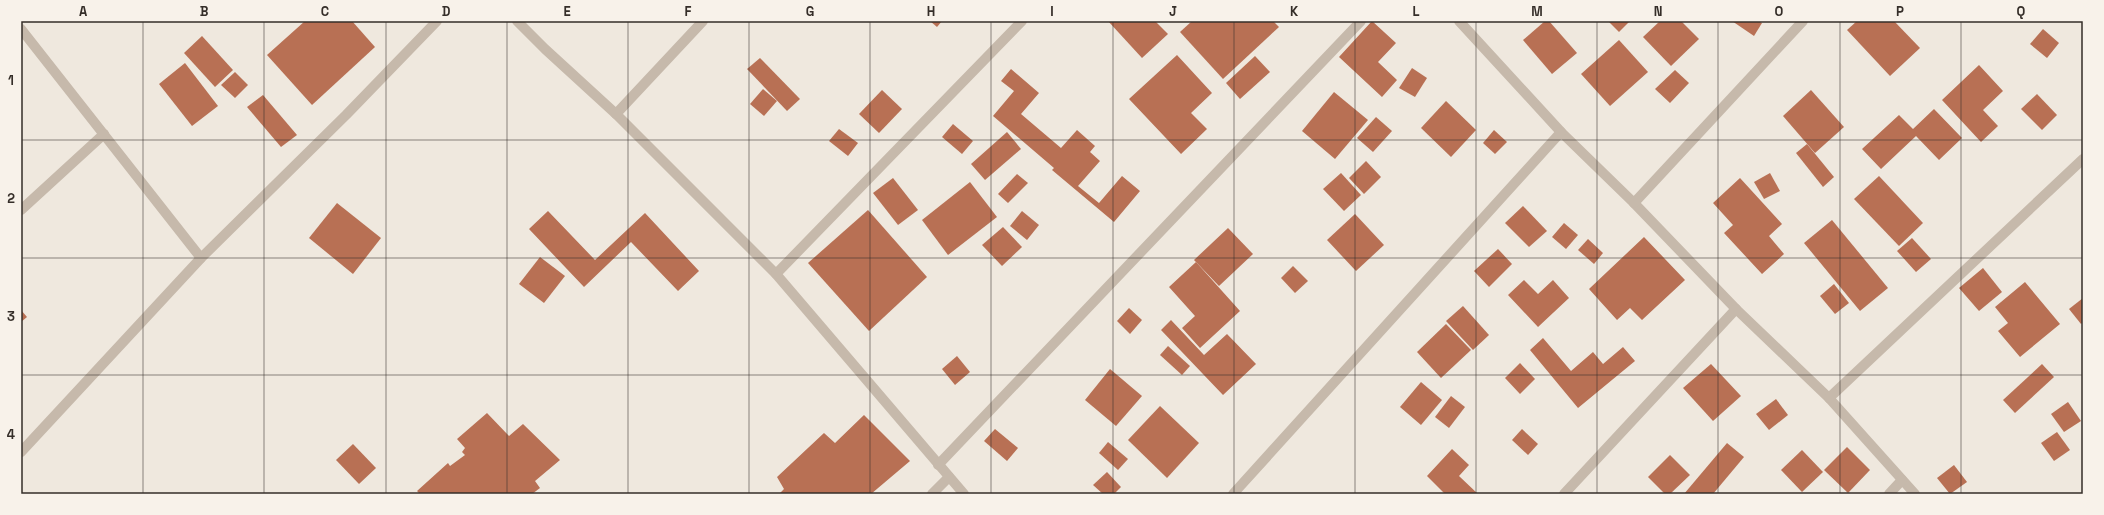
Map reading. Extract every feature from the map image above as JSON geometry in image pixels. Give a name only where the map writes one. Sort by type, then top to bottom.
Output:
[{"type":"street","points":[[21,452],[201,258],[346,115],[438,21]]},
{"type":"street","points":[[517,21],[545,50],[616,114],[776,274],[964,494]]},
{"type":"street","points":[[616,114],[703,21]]},
{"type":"street","points":[[776,274],[1022,21]]},
{"type":"street","points":[[938,465],[1361,21]]},
{"type":"street","points":[[1459,21],[1561,132],[1634,202],[1736,309],[1829,398],[1915,494]]},
{"type":"street","points":[[1634,202],[1803,21]]},
{"type":"street","points":[[21,29],[201,258]]},
{"type":"street","points":[[1233,494],[1561,132]]},
{"type":"street","points":[[21,210],[104,134]]},
{"type":"street","points":[[1829,398],[2083,159]]},
{"type":"street","points":[[1564,494],[1736,309]]},
{"type":"street","points":[[932,494],[949,477]]},
{"type":"street","points":[[1889,494],[1902,480]]},
{"type":"building","points":[[305,21],[352,21],[375,47],[312,105],[267,55]]},
{"type":"building","points":[[930,21],[942,21],[937,27]]},
{"type":"building","points":[[1108,21],[1155,21],[1168,34],[1142,58]]},
{"type":"building","points":[[1192,21],[1273,21],[1279,27],[1223,79],[1180,32]]},
{"type":"building","points":[[1372,21],[1396,43],[1378,62],[1397,80],[1382,97],[1339,57]]},
{"type":"building","points":[[1545,21],[1549,21],[1577,53],[1552,74],[1523,40]]},
{"type":"building","points":[[1608,21],[1630,21],[1619,32]]},
{"type":"building","points":[[1660,21],[1681,21],[1699,39],[1671,66],[1643,37]]},
{"type":"building","points":[[1732,21],[1758,21],[1762,23],[1754,36]]},
{"type":"building","points":[[1857,21],[1894,21],[1920,48],[1890,76],[1847,30]]},
{"type":"building","points":[[2043,29],[2059,43],[2047,58],[2030,44]]},
{"type":"building","points":[[202,36],[233,70],[215,87],[184,53]]},
{"type":"building","points":[[1619,40],[1648,72],[1610,106],[1581,74]]},
{"type":"building","points":[[1177,55],[1212,93],[1191,113],[1207,129],[1181,154],[1129,99]]},
{"type":"building","points":[[1255,56],[1270,72],[1240,99],[1226,83]]},
{"type":"building","points":[[760,58],[800,99],[787,111],[747,69]]},
{"type":"building","points":[[185,63],[218,106],[192,126],[159,84]]},
{"type":"building","points":[[1979,65],[2003,91],[1983,110],[1998,126],[1981,142],[1942,100]]},
{"type":"building","points":[[1412,68],[1427,78],[1415,97],[1399,88]]},
{"type":"building","points":[[1011,69],[1039,93],[1021,114],[1061,148],[1077,130],[1095,146],[1090,152],[1100,161],[1078,186],[1099,203],[1122,176],[1140,191],[1114,222],[1052,170],[1054,168],[993,116],[1014,91],[1001,81]]},
{"type":"building","points":[[1675,70],[1689,83],[1670,103],[1655,89]]},
{"type":"building","points":[[235,72],[248,85],[235,98],[221,85]]},
{"type":"building","points":[[763,89],[777,101],[764,116],[750,104]]},
{"type":"building","points":[[882,90],[902,109],[879,133],[859,114]]},
{"type":"building","points":[[1811,90],[1844,127],[1815,153],[1783,116]]},
{"type":"building","points":[[1334,92],[1368,120],[1335,159],[1302,131]]},
{"type":"building","points":[[2037,94],[2057,115],[2042,130],[2021,109]]},
{"type":"building","points":[[263,95],[297,135],[281,147],[247,107]]},
{"type":"building","points":[[1446,101],[1476,130],[1451,157],[1421,128]]},
{"type":"building","points":[[1934,109],[1962,138],[1939,160],[1916,136],[1881,169],[1862,149],[1899,115],[1913,129]]},
{"type":"building","points":[[1376,117],[1392,131],[1373,152],[1357,138]]},
{"type":"building","points":[[953,124],[973,141],[962,154],[942,137]]},
{"type":"building","points":[[839,129],[858,143],[848,156],[829,141]]},
{"type":"building","points":[[1494,130],[1507,142],[1495,154],[1483,143]]},
{"type":"building","points":[[1007,132],[1021,149],[985,180],[971,164]]},
{"type":"building","points":[[1807,144],[1834,177],[1823,187],[1796,153]]},
{"type":"building","points":[[1366,161],[1381,177],[1364,194],[1349,178]]},
{"type":"building","points":[[1341,173],[1361,195],[1344,211],[1323,189]]},
{"type":"building","points":[[1770,173],[1780,191],[1764,199],[1754,182]]},
{"type":"building","points":[[1017,174],[1028,183],[1008,203],[998,194]]},
{"type":"building","points":[[1879,176],[1923,223],[1899,246],[1854,199]]},
{"type":"building","points":[[893,178],[918,210],[898,225],[873,193]]},
{"type":"building","points":[[1740,178],[1782,224],[1769,236],[1784,254],[1762,274],[1724,233],[1733,225],[1713,203]]},
{"type":"building","points":[[970,182],[997,217],[948,255],[922,220]]},
{"type":"building","points":[[337,203],[381,238],[353,274],[309,238]]},
{"type":"building","points":[[1523,206],[1547,231],[1529,247],[1505,223]]},
{"type":"building","points":[[868,210],[927,277],[869,331],[808,263]]},
{"type":"building","points":[[548,211],[595,260],[645,213],[699,271],[678,291],[631,242],[584,287],[529,229]]},
{"type":"building","points":[[1022,211],[1039,225],[1027,240],[1010,226]]},
{"type":"building","points":[[1355,214],[1384,245],[1356,271],[1327,240]]},
{"type":"building","points":[[1832,220],[1888,288],[1860,311],[1804,243]]},
{"type":"building","points":[[1564,223],[1578,235],[1566,249],[1552,237]]},
{"type":"building","points":[[1003,227],[1022,247],[1002,266],[982,245]]},
{"type":"building","points":[[1228,228],[1253,254],[1219,286],[1194,260]]},
{"type":"building","points":[[1644,237],[1685,280],[1642,320],[1630,308],[1617,320],[1589,289]]},
{"type":"building","points":[[1912,238],[1931,259],[1916,272],[1897,251]]},
{"type":"building","points":[[1588,239],[1603,253],[1594,264],[1578,250]]},
{"type":"building","points":[[1498,249],[1512,264],[1489,287],[1474,271]]},
{"type":"building","points":[[540,257],[565,276],[544,303],[519,284]]},
{"type":"building","points":[[1196,262],[1240,311],[1200,348],[1182,328],[1195,316],[1169,287]]},
{"type":"building","points":[[1293,266],[1308,281],[1295,293],[1281,278]]},
{"type":"building","points":[[1983,268],[2002,292],[1979,311],[1959,288]]},
{"type":"building","points":[[1524,280],[1538,294],[1553,280],[1569,298],[1538,327],[1508,295]]},
{"type":"building","points":[[2025,282],[2060,324],[2020,357],[1998,331],[2008,323],[1995,307]]},
{"type":"building","points":[[1834,284],[1849,303],[1835,314],[1820,296]]},
{"type":"building","points":[[2083,298],[2083,322],[2081,324],[2069,309]]},
{"type":"building","points":[[1463,306],[1489,335],[1473,350],[1446,321]]},
{"type":"building","points":[[1129,308],[1142,320],[1130,334],[1117,321]]},
{"type":"building","points":[[21,310],[27,317],[21,322]]},
{"type":"building","points":[[1171,320],[1204,355],[1227,334],[1256,364],[1223,395],[1161,330]]},
{"type":"building","points":[[1446,324],[1471,350],[1441,378],[1417,352]]},
{"type":"building","points":[[1543,338],[1571,371],[1593,352],[1603,364],[1623,347],[1635,361],[1578,408],[1530,350]]},
{"type":"building","points":[[1168,346],[1190,366],[1182,375],[1160,355]]},
{"type":"building","points":[[957,356],[970,372],[955,385],[942,369]]},
{"type":"building","points":[[1520,363],[1535,379],[1520,394],[1505,378]]},
{"type":"building","points":[[1711,364],[1741,396],[1713,421],[1683,388]]},
{"type":"building","points":[[2042,364],[2054,377],[2015,413],[2003,400]]},
{"type":"building","points":[[1110,369],[1142,396],[1116,426],[1085,400]]},
{"type":"building","points":[[1421,382],[1442,400],[1421,425],[1400,407]]},
{"type":"building","points":[[1451,396],[1465,407],[1449,428],[1435,417]]},
{"type":"building","points":[[1776,399],[1788,415],[1769,430],[1756,414]]},
{"type":"building","points":[[2068,402],[2081,421],[2064,432],[2051,414]]},
{"type":"building","points":[[1160,406],[1199,443],[1167,478],[1128,440]]},
{"type":"building","points":[[487,413],[509,436],[523,424],[560,460],[535,481],[540,488],[532,494],[420,494],[417,491],[448,463],[450,466],[465,455],[462,452],[465,448],[457,439]]},
{"type":"building","points":[[864,415],[910,461],[871,494],[779,494],[784,489],[777,477],[824,433],[835,443]]},
{"type":"building","points":[[995,429],[1018,448],[1007,461],[984,441]]},
{"type":"building","points":[[1522,429],[1538,444],[1528,455],[1512,440]]},
{"type":"building","points":[[2057,432],[2070,450],[2054,461],[2041,443]]},
{"type":"building","points":[[1108,442],[1128,459],[1118,470],[1099,453]]},
{"type":"building","points":[[1727,443],[1744,457],[1713,494],[1684,494]]},
{"type":"building","points":[[353,444],[376,468],[359,484],[336,460]]},
{"type":"building","points":[[1847,447],[1870,470],[1848,493],[1824,470]]},
{"type":"building","points":[[1452,449],[1469,465],[1459,476],[1478,494],[1445,494],[1427,476]]},
{"type":"building","points":[[1802,450],[1823,472],[1802,492],[1781,470]]},
{"type":"building","points":[[1670,455],[1690,475],[1670,494],[1665,494],[1648,477]]},
{"type":"building","points":[[1954,465],[1967,482],[1950,494],[1937,478]]},
{"type":"building","points":[[1107,472],[1121,487],[1114,494],[1103,494],[1093,485]]}]
